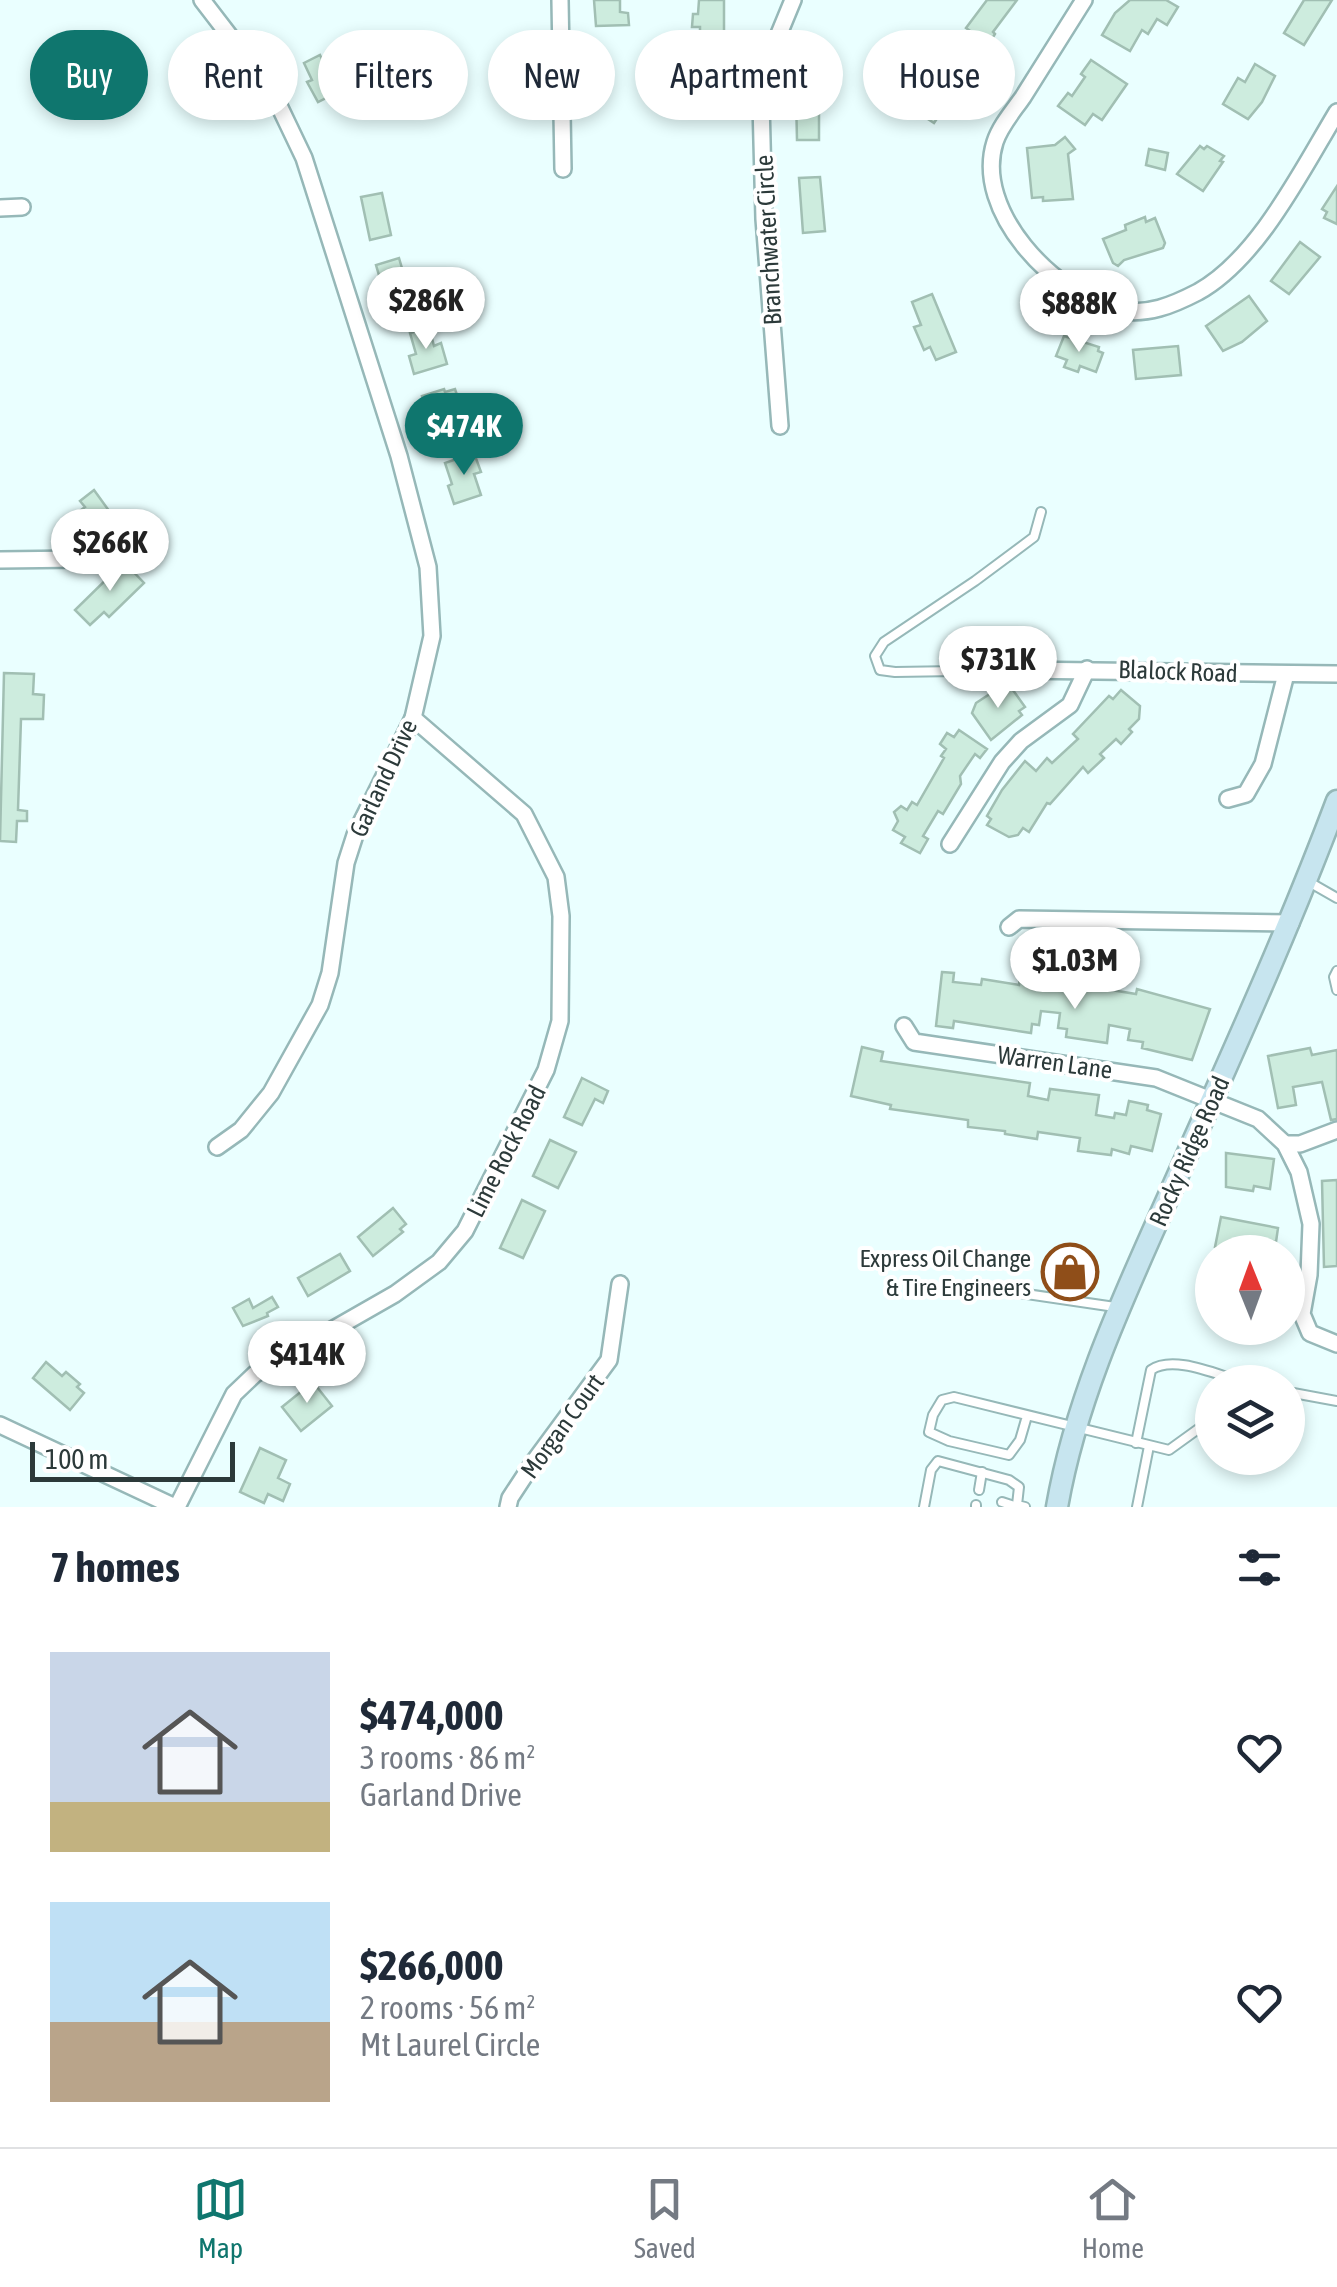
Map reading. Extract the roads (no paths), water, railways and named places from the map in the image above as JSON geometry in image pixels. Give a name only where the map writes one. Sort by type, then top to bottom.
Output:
[{"type":"main road","name":"Rocky Ridge Road","points":[[1057,1507],[1064,1466],[1120,1307],[1291,923],[1337,801]]},
{"type":"street","name":"Garland Drive","points":[[202,0],[272,90],[304,158],[398,452],[428,567],[432,636],[413,718],[355,835],[346,863],[330,973],[320,1005],[271,1093],[241,1130],[216,1147]]},
{"type":"street","points":[[560,0],[564,169]]},
{"type":"street","name":"Branchwater Circle","points":[[780,426],[764,220],[761,103],[766,63],[794,0]]},
{"type":"street","points":[[1084,0],[996,140],[990,173],[994,196],[1006,223],[1051,273],[1095,301],[1119,310],[1144,312],[1164,308],[1201,290],[1222,274],[1277,209],[1337,112]]},
{"type":"street","points":[[0,208],[22,207]]},
{"type":"street","points":[[0,560],[80,559]]},
{"type":"street","points":[[950,844],[1002,762],[1020,741],[1070,705],[1088,669]]},
{"type":"street","name":"Blalock Road","points":[[1018,670],[1337,674]]},
{"type":"street","points":[[1228,799],[1246,794],[1263,764],[1286,674]]},
{"type":"street","name":"Lime Rock Road","points":[[176,1507],[234,1394],[255,1374],[394,1294],[440,1262],[465,1232],[546,1070],[560,1021],[561,916],[556,877],[524,814],[413,718]]},
{"type":"street","points":[[1008,927],[1019,920],[1291,923]]},
{"type":"street","name":"Warren Lane","points":[[904,1026],[914,1042],[1156,1078],[1258,1119],[1286,1144]]},
{"type":"street","points":[[1337,1130],[1300,1144],[1286,1144],[1299,1172],[1310,1224],[1309,1275],[1302,1314],[1310,1333],[1337,1344]]},
{"type":"street","name":"Morgan Court","points":[[508,1507],[533,1463],[609,1360],[620,1284]]},
{"type":"street","points":[[0,1425],[176,1507]]},
{"type":"lane","points":[[1018,670],[895,672],[880,670],[875,656],[884,642],[1034,536],[1041,512]]},
{"type":"lane","points":[[1305,880],[1337,898]]},
{"type":"lane","points":[[1337,971],[1337,990]]},
{"type":"lane","points":[[986,1288],[1120,1307]]},
{"type":"lane","points":[[1136,1442],[1151,1370],[1160,1364],[1195,1369]]},
{"type":"lane","points":[[1305,1395],[1337,1401]]},
{"type":"lane","points":[[1027,1416],[1020,1440],[1009,1456],[948,1441],[930,1432],[933,1415],[942,1400],[954,1397],[1169,1450],[1195,1431]]},
{"type":"lane","points":[[1137,1507],[1149,1446]]},
{"type":"lane","points":[[924,1507],[932,1470],[938,1461],[1009,1480],[1019,1487],[1020,1506],[1002,1502]]},
{"type":"lane","points":[[978,1490],[982,1472]]},
{"type":"place","name":"Express Oil Change & Tire Engineers","points":[[1070,1272]]}]
